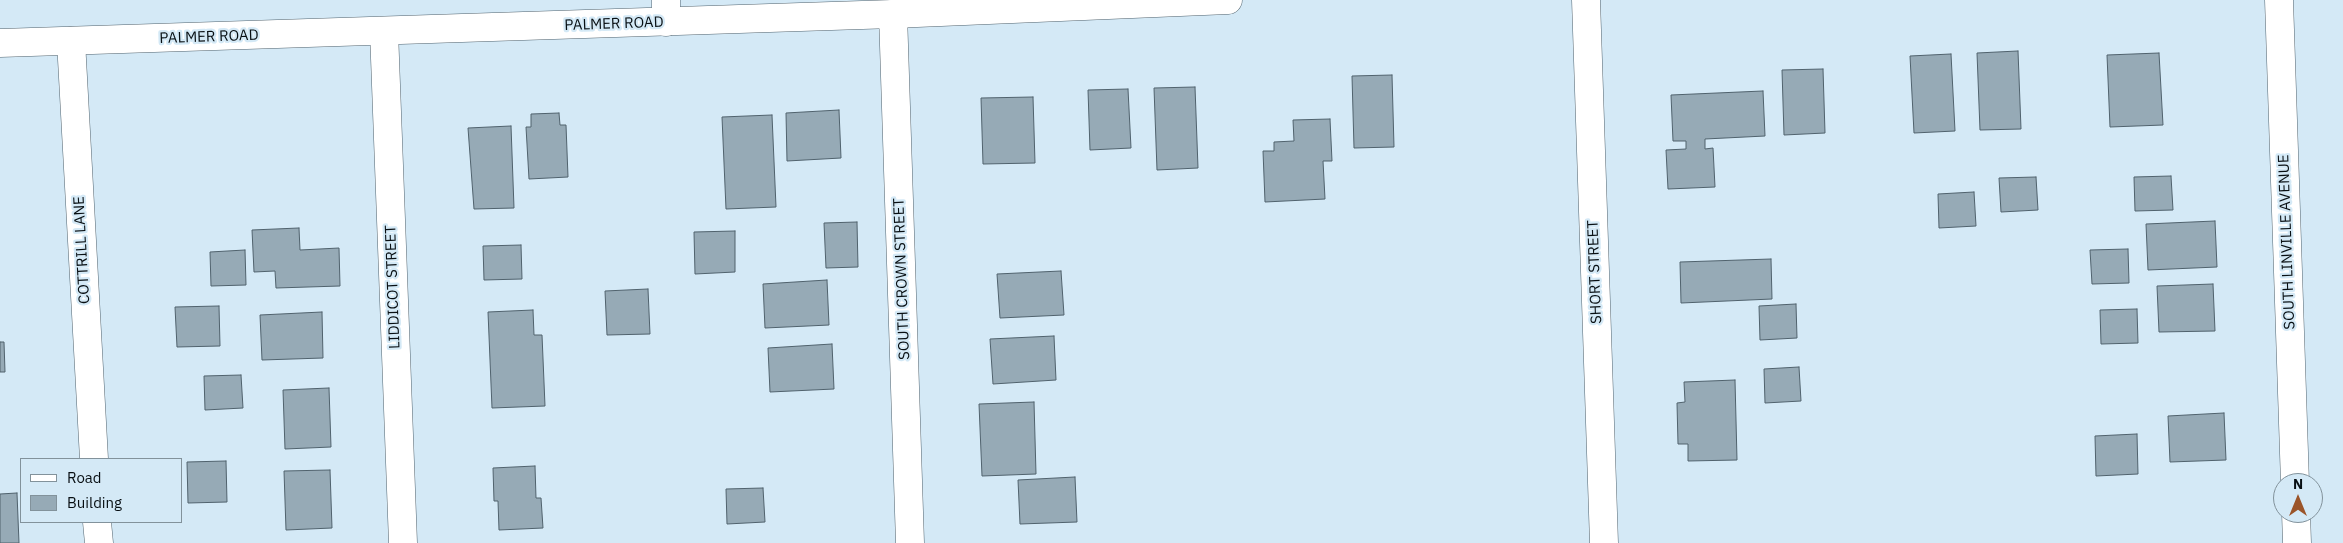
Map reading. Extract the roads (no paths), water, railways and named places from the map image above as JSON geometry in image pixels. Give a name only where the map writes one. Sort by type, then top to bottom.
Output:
[{"type":"street","name":"PALMER ROAD","points":[[0,43],[384,31],[666,11],[893,14],[967,6],[1228,0]]},
{"type":"street","name":"SHORT STREET","points":[[1586,0],[1604,543]]},
{"type":"street","name":"SOUTH LINVILLE AVENUE","points":[[2279,0],[2295,473]]},
{"type":"street","name":"SOUTH CROWN STREET","points":[[893,14],[910,543]]},
{"type":"street","name":"LIDDICOT STREET","points":[[384,31],[403,543]]},
{"type":"street","name":"COTTRILL LANE","points":[[71,41],[94,458]]},
{"type":"street","points":[[97,523],[99,543]]},
{"type":"street","points":[[2296,523],[2297,543]]}]
